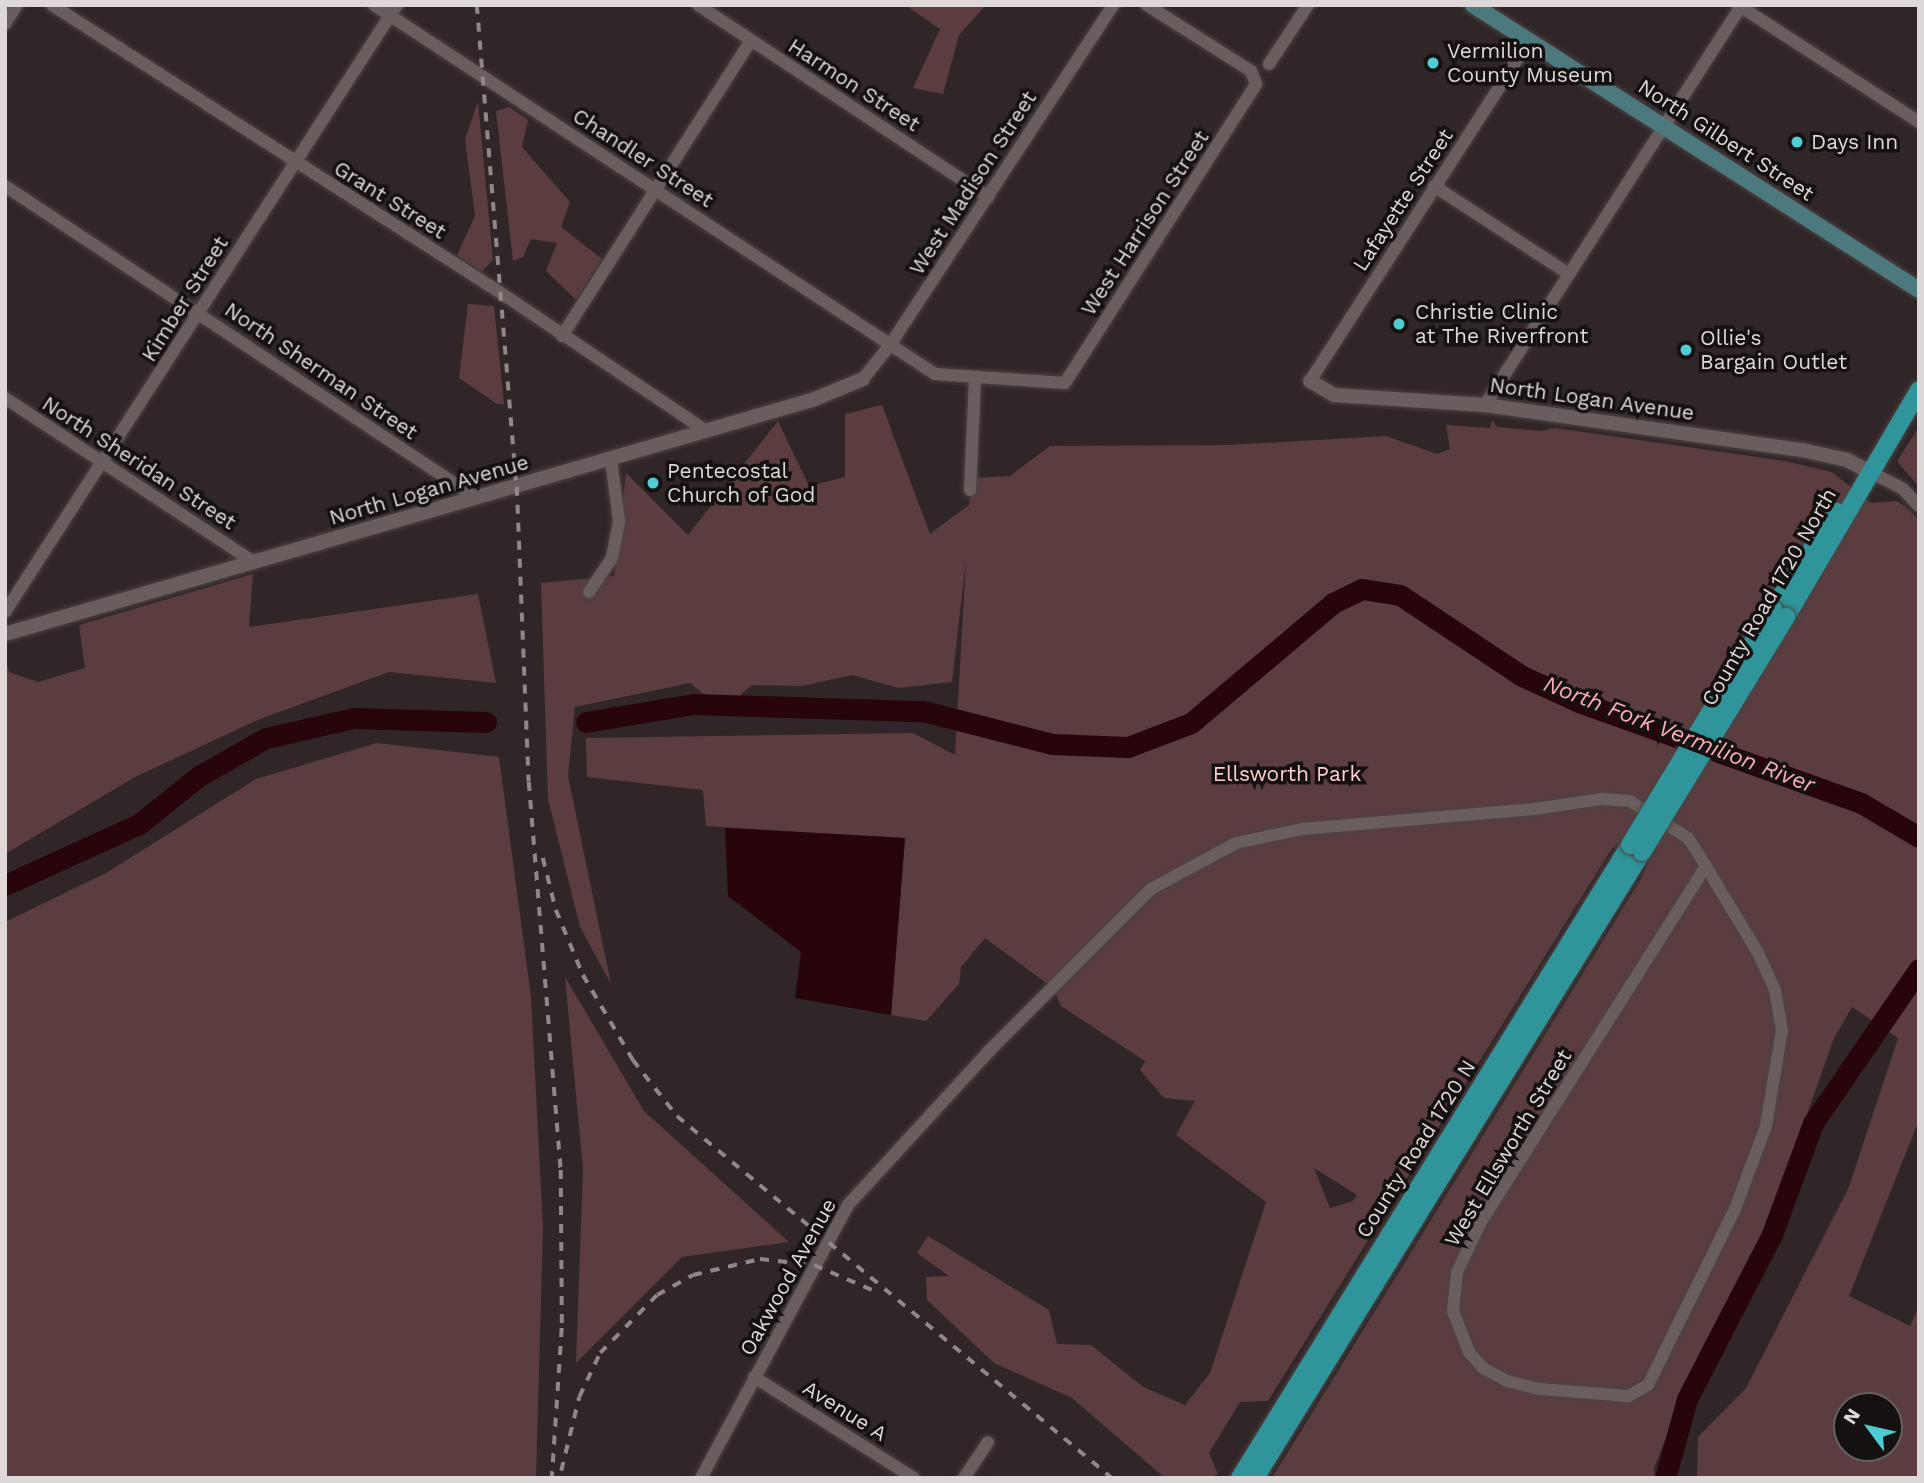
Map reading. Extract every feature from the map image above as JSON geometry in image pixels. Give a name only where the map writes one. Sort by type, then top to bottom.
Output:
[{"type":"main road","name":"North Gilbert Street","points":[[1474,5],[1919,290]]},
{"type":"main road","name":"County Road 1720 North","points":[[1636,848],[1918,392]]},
{"type":"main road","name":"County Road 1720 N","points":[[1240,1478],[1636,848]]},
{"type":"main road","name":"County Road 1720 N","points":[[1255,1478],[1636,848]]},
{"type":"street","points":[[5,24],[17,5]]},
{"type":"street","name":"Grant Street","points":[[52,5],[705,430]]},
{"type":"street","name":"Chandler Street","points":[[374,5],[393,10],[890,345]]},
{"type":"street","name":"Harmon Street","points":[[698,5],[988,197]]},
{"type":"street","name":"West Madison Street","points":[[863,379],[890,345],[1113,5]]},
{"type":"street","name":"West Harrison Street","points":[[975,379],[1065,383],[1256,84],[1251,71],[1147,5]]},
{"type":"street","points":[[1269,64],[1308,5]]},
{"type":"street","points":[[1485,405],[1740,6],[1919,122]]},
{"type":"street","name":"Kimber Street","points":[[5,612],[393,10]]},
{"type":"street","points":[[562,336],[751,40]]},
{"type":"street","name":"Lafayette Street","points":[[1310,381],[1530,40]]},
{"type":"street","name":"North Sherman Street","points":[[5,186],[475,497]]},
{"type":"street","points":[[1434,186],[1569,274]]},
{"type":"street","points":[[890,345],[935,374],[975,379],[970,490]]},
{"type":"street","name":"North Logan Avenue","points":[[5,634],[842,391],[863,379]]},
{"type":"street","name":"North Logan Avenue","points":[[1310,381],[1334,395],[1485,405],[1802,450],[1847,460],[1868,471]]},
{"type":"street","name":"North Sheridan Street","points":[[5,398],[252,561]]},
{"type":"street","points":[[589,592],[612,558],[619,522],[611,459]]},
{"type":"street","points":[[1868,471],[1903,489],[1919,506]]},
{"type":"street","name":"West Ellsworth Street","points":[[989,1051],[1151,889],[1236,843],[1302,829],[1534,809],[1602,799],[1630,801],[1677,827],[1706,866],[1757,951],[1775,990],[1782,1030],[1766,1126],[1735,1209],[1648,1385],[1628,1396],[1539,1389],[1507,1381],[1483,1368],[1469,1352],[1453,1311],[1457,1272],[1481,1222],[1706,866]]},
{"type":"street","name":"Oakwood Avenue","points":[[701,1478],[848,1205],[989,1051]]},
{"type":"street","name":"Avenue A","points":[[754,1377],[914,1478]]},
{"type":"street","points":[[964,1478],[988,1442]]},
{"type":"green space","points":[[905,5],[986,5],[959,35],[943,94],[913,88],[940,29]]},
{"type":"green space","points":[[478,102],[493,260],[481,272],[457,255],[475,216],[465,139]]},
{"type":"green space","points":[[509,107],[528,120],[522,147],[570,202],[561,227],[602,259],[576,300],[546,271],[557,243],[531,239],[523,257],[513,261],[496,111]]},
{"type":"green space","points":[[468,304],[494,306],[504,404],[497,404],[459,378]]},
{"type":"green space","name":"Ellsworth Park","points":[[882,405],[930,534],[969,505],[971,478],[1010,476],[1050,446],[1229,445],[1386,436],[1437,454],[1450,449],[1446,425],[1490,428],[1492,420],[1497,427],[1541,431],[1555,428],[1785,461],[1832,472],[1871,503],[1897,501],[1907,508],[1919,520],[1919,1120],[1849,1296],[1910,1326],[1919,1306],[1919,1478],[1697,1478],[1698,1437],[1746,1388],[1849,1187],[1898,1038],[1852,1007],[1834,1038],[1768,1224],[1700,1352],[1654,1468],[1655,1478],[1272,1478],[1642,877],[1650,856],[1622,840],[1611,850],[1268,1401],[1240,1402],[1209,1453],[1218,1474],[1211,1478],[1165,1478],[1072,1398],[994,1363],[927,1300],[926,1277],[949,1276],[917,1253],[928,1236],[1049,1310],[1057,1344],[1091,1345],[1143,1387],[1185,1405],[1210,1373],[1266,1202],[1176,1135],[1195,1101],[1164,1098],[1140,1070],[1145,1061],[1061,1006],[1053,988],[985,938],[961,967],[959,984],[926,1021],[891,1015],[905,838],[706,826],[703,790],[587,777],[586,738],[913,733],[955,755],[966,560],[952,682],[899,688],[852,675],[802,686],[752,685],[723,710],[690,683],[575,707],[568,776],[611,984],[580,927],[548,799],[541,583],[614,576],[626,473],[688,535],[778,421],[809,486],[845,477],[845,414]],"holes":[[[1314,1168],[1357,1195],[1353,1201],[1330,1208]]]},
{"type":"green space","points":[[1919,427],[1919,487],[1897,461]]},
{"type":"green space","points":[[253,574],[249,627],[478,594],[496,683],[389,672],[260,719],[135,777],[5,854],[5,655],[9,672],[38,682],[85,668],[79,625]]},
{"type":"green space","points":[[377,743],[499,757],[531,997],[543,1227],[536,1478],[5,1478],[5,922],[106,873],[256,779]]},
{"type":"green space","points":[[565,977],[644,1111],[789,1242],[682,1257],[576,1363],[583,1169]]},
{"type":"shaded area","points":[[725,828],[905,838],[891,1015],[795,998],[801,952],[728,896]]},
{"type":"waterway","name":"North Fork Vermilion River","points":[[586,722],[694,704],[923,711],[1052,744],[1128,747],[1191,723],[1333,603],[1362,589],[1400,595],[1522,676],[1579,702],[1861,803],[1919,837]]},
{"type":"waterway","name":"North Fork Vermilion River","points":[[5,885],[139,824],[199,776],[266,738],[353,718],[486,722]]},
{"type":"waterway","name":"North Fork Vermilion River","points":[[1665,1478],[1687,1399],[1772,1234],[1813,1123],[1919,969]]},
{"type":"railway","points":[[477,5],[517,487],[529,782],[561,1170],[562,1328],[552,1478]]},
{"type":"railway","points":[[543,858],[556,910],[583,975],[633,1060],[677,1116],[1112,1478]]},
{"type":"railway","points":[[561,1471],[579,1397],[600,1353],[657,1295],[693,1275],[760,1259],[814,1265],[872,1290]]},
{"type":"place","name":"Vermilion County Museum","points":[[1433,63]]},
{"type":"place","name":"Days Inn","points":[[1797,142]]},
{"type":"place","name":"Christie Clinic at The Riverfront","points":[[1399,324]]},
{"type":"place","name":"Ollie's Bargain Outlet","points":[[1686,350]]},
{"type":"place","name":"Pentecostal Church of God","points":[[653,483]]}]
